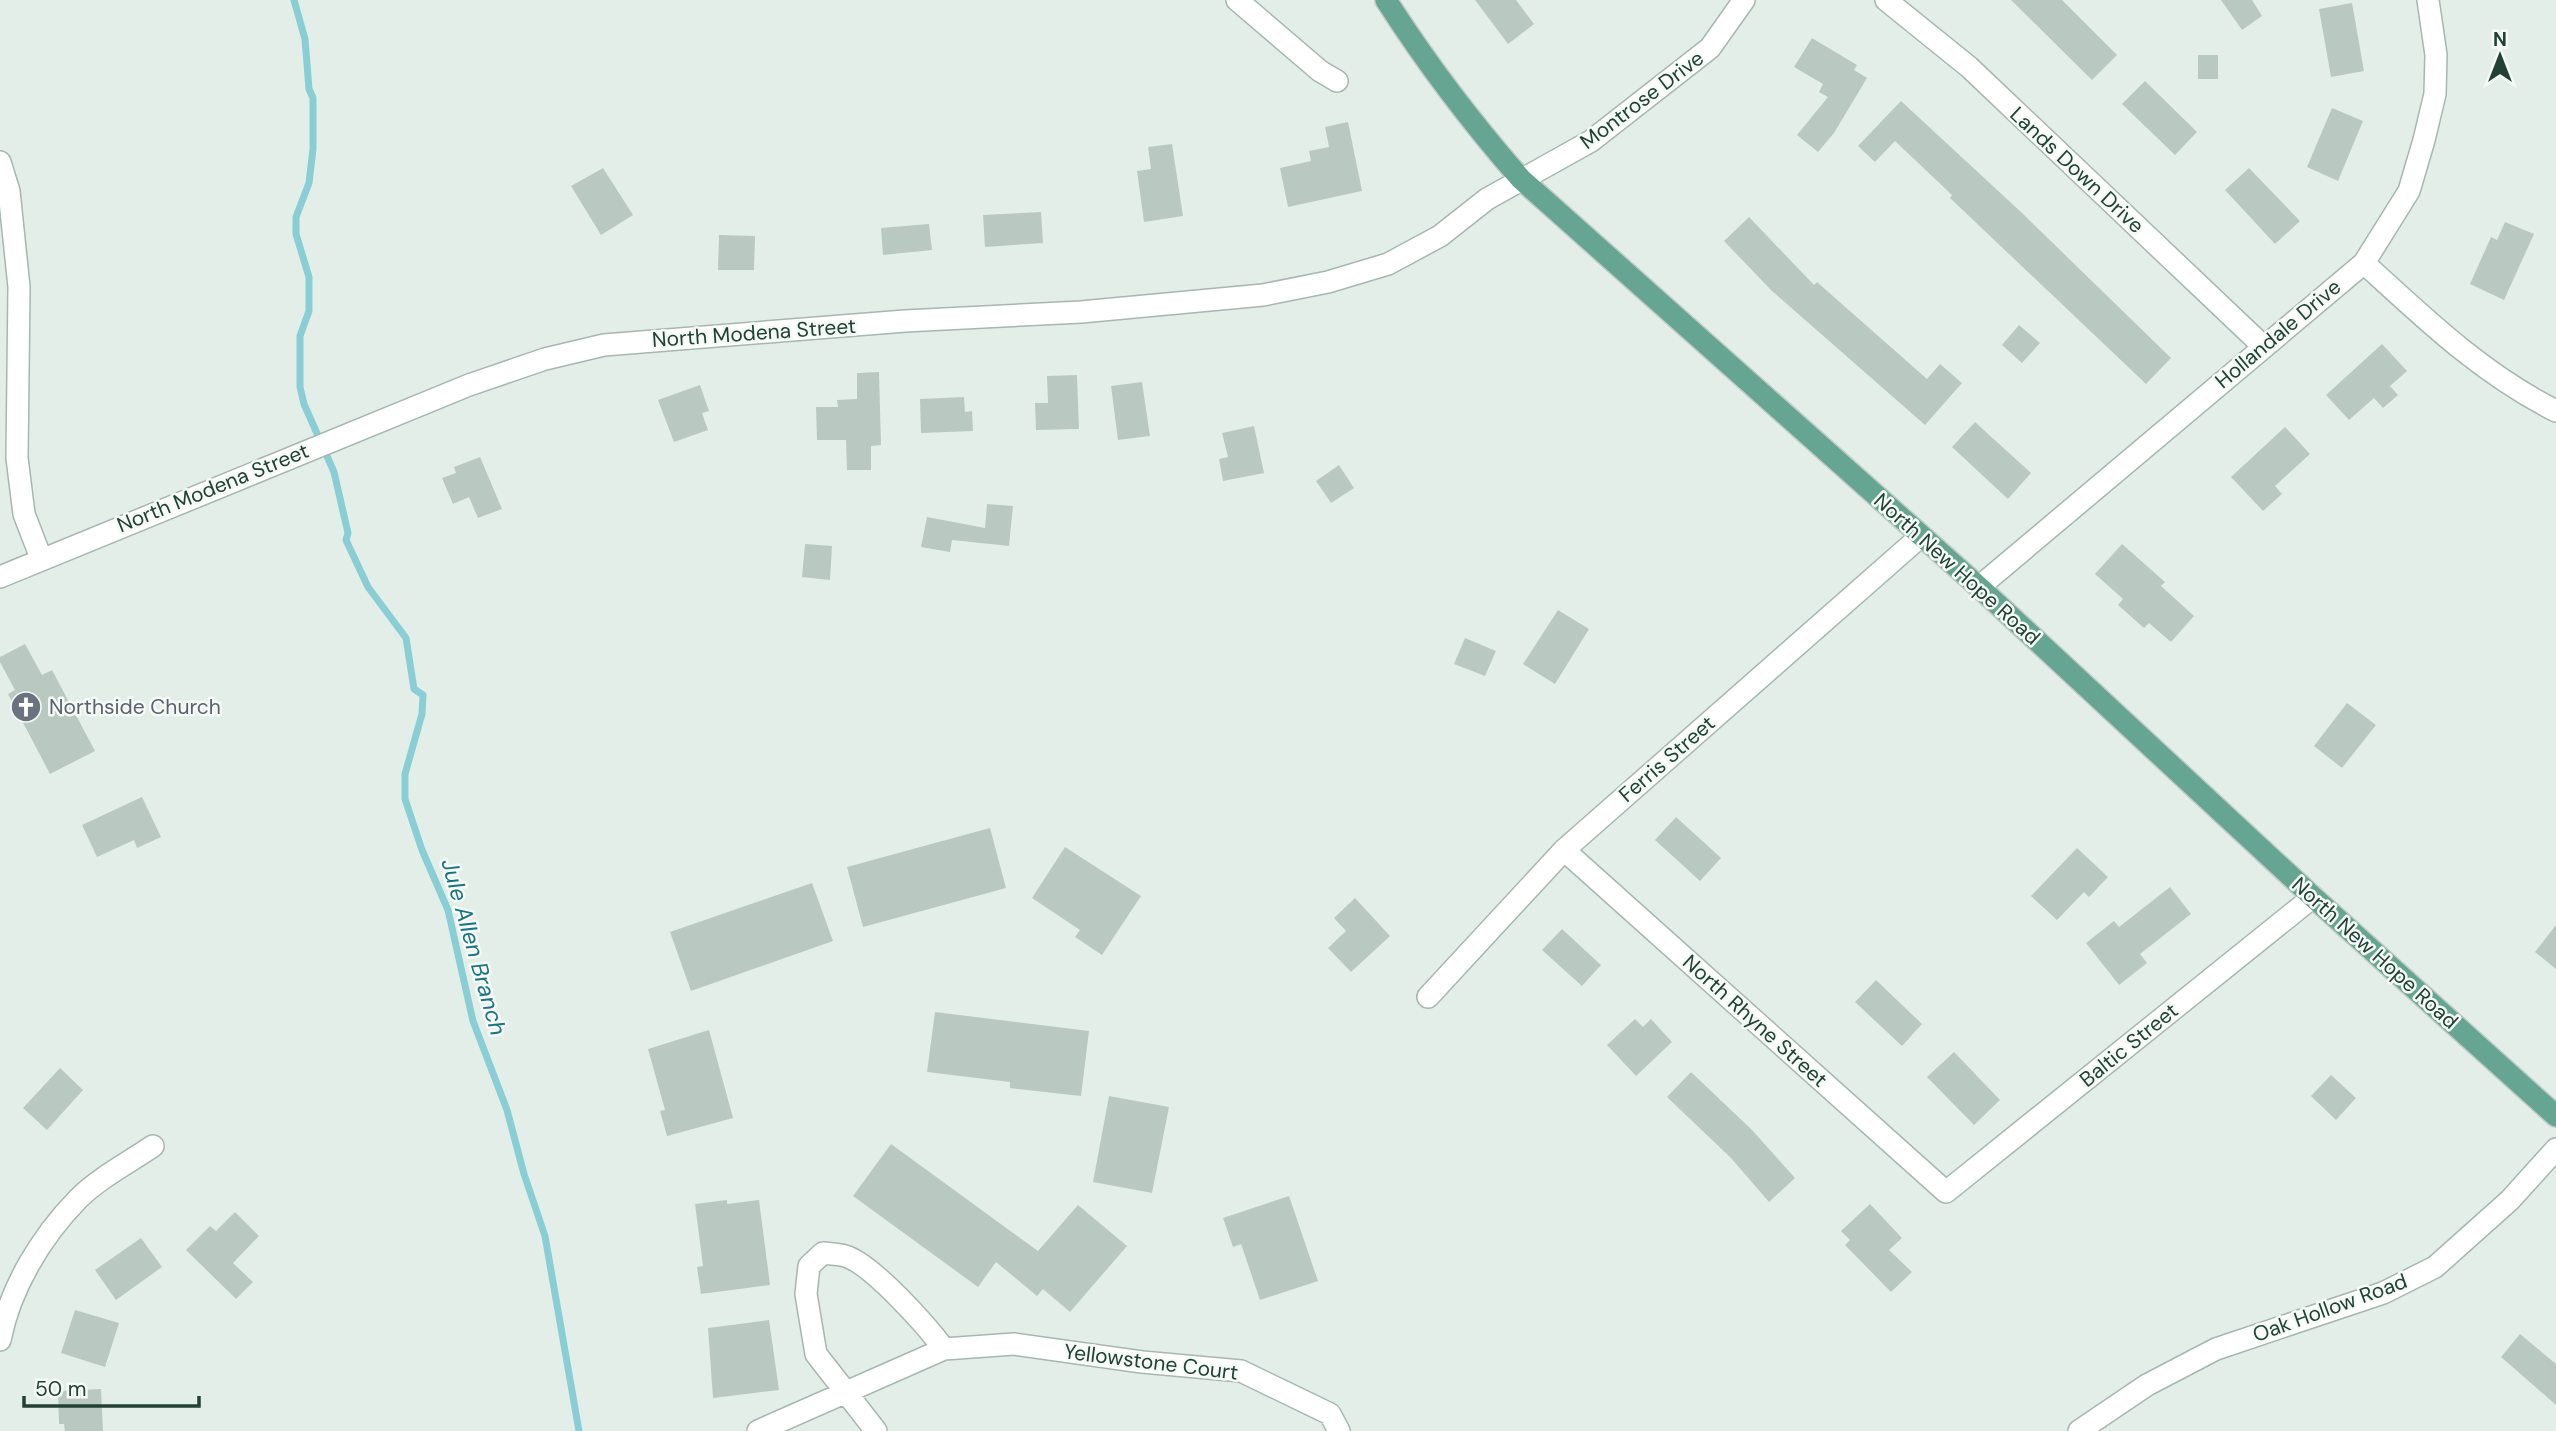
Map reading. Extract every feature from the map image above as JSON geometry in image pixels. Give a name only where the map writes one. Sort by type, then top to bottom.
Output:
[{"type":"main road","name":"North New Hope Road","points":[[1386,0],[1428,65],[1473,125],[1521,180],[1979,587],[2313,897],[2556,1116]]},
{"type":"street","points":[[1237,0],[1320,71],[1337,81]]},
{"type":"street","name":"Montrose Drive","points":[[1521,180],[1591,141],[1630,114],[1710,48],[1744,0]]},
{"type":"street","name":"Lands Down Drive","points":[[1886,0],[1969,67],[2263,346]]},
{"type":"street","name":"Hollandale Drive","points":[[1979,587],[2364,263],[2409,191],[2424,140],[2435,81],[2434,31],[2428,0]]},
{"type":"street","points":[[0,162],[9,191],[19,287],[17,458],[24,514],[41,558]]},
{"type":"street","name":"North Modena Street","points":[[0,577],[469,385],[545,359],[604,345],[677,337],[1081,312],[1263,295],[1328,282],[1388,264],[1440,236],[1487,199],[1521,180]]},
{"type":"street","points":[[2364,263],[2445,338],[2508,384],[2556,411]]},
{"type":"street","name":"Ferris Street","points":[[1428,997],[1564,850],[1921,536]]},
{"type":"street","name":"North Rhyne Street","points":[[1564,850],[1946,1192]]},
{"type":"street","name":"Baltic Street","points":[[1946,1192],[2313,897]]},
{"type":"street","points":[[0,1340],[15,1291],[55,1226],[79,1198],[153,1146]]},
{"type":"street","name":"Oak Hollow Road","points":[[2079,1431],[2147,1385],[2216,1349],[2383,1293],[2435,1267],[2510,1200],[2556,1149]]},
{"type":"street","points":[[876,1431],[816,1354],[806,1294],[809,1266],[823,1253],[847,1256],[919,1315],[944,1349]]},
{"type":"street","name":"Yellowstone Court","points":[[758,1431],[944,1349],[1014,1343],[1142,1363],[1241,1371],[1330,1414],[1339,1431]]},
{"type":"building","points":[[1475,0],[1516,0],[1534,24],[1508,44]]},
{"type":"building","points":[[2011,0],[2062,0],[2117,55],[2092,80]]},
{"type":"building","points":[[2221,0],[2252,0],[2262,16],[2242,30]]},
{"type":"building","points":[[2352,3],[2364,71],[2331,77],[2319,9]]},
{"type":"building","points":[[1812,38],[1857,65],[1854,70],[1867,78],[1834,133],[1818,152],[1797,135],[1828,97],[1819,92],[1823,84],[1794,67]]},
{"type":"building","points":[[2198,55],[2218,55],[2218,79],[2198,79]]},
{"type":"building","points":[[2145,81],[2197,132],[2175,155],[2122,104]]},
{"type":"building","points":[[1901,101],[2021,212],[2171,358],[2146,384],[1950,198],[1952,195],[1895,141],[1875,162],[1858,146]]},
{"type":"building","points":[[2332,108],[2363,121],[2338,181],[2307,167]]},
{"type":"building","points":[[1348,122],[1362,191],[1288,207],[1280,168],[1311,161],[1309,151],[1329,147],[1325,127]]},
{"type":"building","points":[[1172,144],[1183,216],[1144,222],[1137,171],[1151,169],[1148,147]]},
{"type":"building","points":[[603,168],[633,215],[601,235],[571,186]]},
{"type":"building","points":[[2249,168],[2300,221],[2275,244],[2225,190]]},
{"type":"building","points":[[1041,212],[1043,243],[985,247],[983,215]]},
{"type":"building","points":[[1749,217],[1814,285],[1817,282],[1927,379],[1940,364],[1962,383],[1925,425],[1771,290],[1724,241]]},
{"type":"building","points":[[2505,222],[2534,234],[2504,300],[2470,284],[2491,237],[2497,240]]},
{"type":"building","points":[[929,224],[932,250],[883,255],[881,228]]},
{"type":"building","points":[[719,235],[755,236],[754,270],[718,270]]},
{"type":"building","points":[[2019,325],[2040,343],[2022,363],[2002,345]]},
{"type":"building","points":[[2382,344],[2407,371],[2390,386],[2398,395],[2383,408],[2374,398],[2349,420],[2326,395]]},
{"type":"building","points":[[879,372],[881,445],[871,446],[871,470],[847,470],[846,440],[817,440],[816,407],[838,407],[837,400],[857,399],[857,373]]},
{"type":"building","points":[[1077,375],[1079,429],[1036,430],[1035,403],[1048,403],[1047,376]]},
{"type":"building","points":[[1142,382],[1150,436],[1118,440],[1111,386]]},
{"type":"building","points":[[700,385],[709,411],[702,413],[708,430],[674,442],[658,400]]},
{"type":"building","points":[[964,397],[965,412],[972,411],[973,431],[921,433],[920,399]]},
{"type":"building","points":[[1975,422],[2031,473],[2008,499],[1952,447]]},
{"type":"building","points":[[1254,426],[1264,473],[1223,481],[1219,459],[1228,457],[1222,433]]},
{"type":"building","points":[[2285,427],[2310,454],[2275,486],[2282,494],[2263,511],[2231,477]]},
{"type":"building","points":[[480,457],[502,509],[478,518],[469,497],[453,504],[442,478],[456,473],[454,467]]},
{"type":"building","points":[[1339,465],[1354,488],[1331,503],[1316,481]]},
{"type":"building","points":[[987,504],[1013,506],[1009,546],[952,540],[950,552],[921,547],[927,517],[985,528]]},
{"type":"building","points":[[805,544],[832,546],[830,580],[802,577]]},
{"type":"building","points":[[2122,544],[2165,582],[2161,586],[2194,616],[2171,642],[2149,623],[2144,628],[2118,605],[2123,599],[2095,574]]},
{"type":"building","points":[[1558,610],[1589,629],[1555,684],[1523,664]]},
{"type":"building","points":[[1465,638],[1496,651],[1485,676],[1454,664]]},
{"type":"building","points":[[25,644],[42,675],[52,670],[95,751],[50,774],[8,694],[15,690],[0,662],[0,657]]},
{"type":"building","points":[[2347,703],[2376,725],[2342,768],[2314,746]]},
{"type":"building","points":[[142,797],[161,837],[137,848],[134,840],[97,857],[82,825]]},
{"type":"building","points":[[1676,817],[1721,858],[1700,881],[1655,840]]},
{"type":"building","points":[[990,828],[1006,888],[863,927],[847,867]]},
{"type":"building","points":[[1065,847],[1141,896],[1102,955],[1075,937],[1080,930],[1032,898]]},
{"type":"building","points":[[2077,848],[2108,877],[2089,897],[2084,892],[2057,920],[2031,896]]},
{"type":"building","points":[[812,883],[833,941],[691,991],[670,932]]},
{"type":"building","points":[[2170,887],[2191,914],[2140,954],[2147,963],[2119,985],[2086,943],[2114,921],[2119,927]]},
{"type":"building","points":[[1355,898],[1390,936],[1351,972],[1328,948],[1346,931],[1334,918]]},
{"type":"building","points":[[2556,925],[2556,969],[2535,952]]},
{"type":"building","points":[[1562,929],[1601,965],[1582,986],[1542,950]]},
{"type":"building","points":[[1876,980],[1922,1024],[1902,1046],[1855,1002]]},
{"type":"building","points":[[935,1012],[1089,1031],[1081,1096],[1010,1088],[1010,1082],[927,1072]]},
{"type":"building","points":[[1635,1019],[1643,1027],[1651,1019],[1672,1042],[1636,1076],[1607,1045]]},
{"type":"building","points":[[709,1030],[733,1118],[667,1136],[660,1111],[665,1110],[648,1049]]},
{"type":"building","points":[[1954,1052],[2000,1100],[1974,1125],[1927,1077]]},
{"type":"building","points":[[60,1068],[83,1090],[47,1130],[23,1108]]},
{"type":"building","points":[[1691,1072],[1752,1130],[1795,1178],[1769,1202],[1731,1158],[1667,1097]]},
{"type":"building","points":[[2331,1075],[2356,1098],[2336,1120],[2311,1096]]},
{"type":"building","points":[[1109,1096],[1169,1107],[1152,1193],[1093,1182]]},
{"type":"building","points":[[891,1144],[1038,1251],[1078,1205],[1127,1246],[1070,1312],[1043,1289],[1037,1296],[996,1262],[978,1287],[853,1196]]},
{"type":"building","points":[[1289,1196],[1318,1281],[1260,1300],[1241,1244],[1233,1247],[1223,1218]]},
{"type":"building","points":[[727,1200],[727,1204],[759,1200],[770,1285],[701,1294],[697,1267],[703,1266],[695,1204]]},
{"type":"building","points":[[1870,1204],[1902,1238],[1889,1250],[1912,1272],[1891,1292],[1845,1245],[1850,1240],[1841,1231]]},
{"type":"building","points":[[235,1212],[259,1236],[233,1263],[253,1282],[236,1299],[186,1250],[210,1226],[216,1231]]},
{"type":"building","points":[[141,1238],[162,1267],[116,1300],[95,1270]]},
{"type":"building","points":[[75,1310],[119,1323],[105,1367],[61,1353]]},
{"type":"building","points":[[769,1320],[779,1390],[713,1398],[708,1328]]},
{"type":"building","points":[[2520,1334],[2556,1364],[2556,1405],[2501,1357]]},
{"type":"building","points":[[101,1389],[103,1431],[65,1431],[64,1424],[59,1424],[58,1391]]},
{"type":"waterway","name":"Jule Allen Branch","points":[[294,0],[305,39],[309,89],[313,98],[313,149],[309,183],[296,217],[296,234],[309,277],[309,311],[300,336],[300,387],[304,404],[334,472],[348,533],[346,540],[368,587],[406,638],[414,689],[423,695],[422,714],[405,774],[405,799],[422,850],[448,910],[473,1021],[507,1110],[524,1174],[545,1236],[579,1431]]},
{"type":"place","name":"Northside Church","points":[[26,707]]}]
